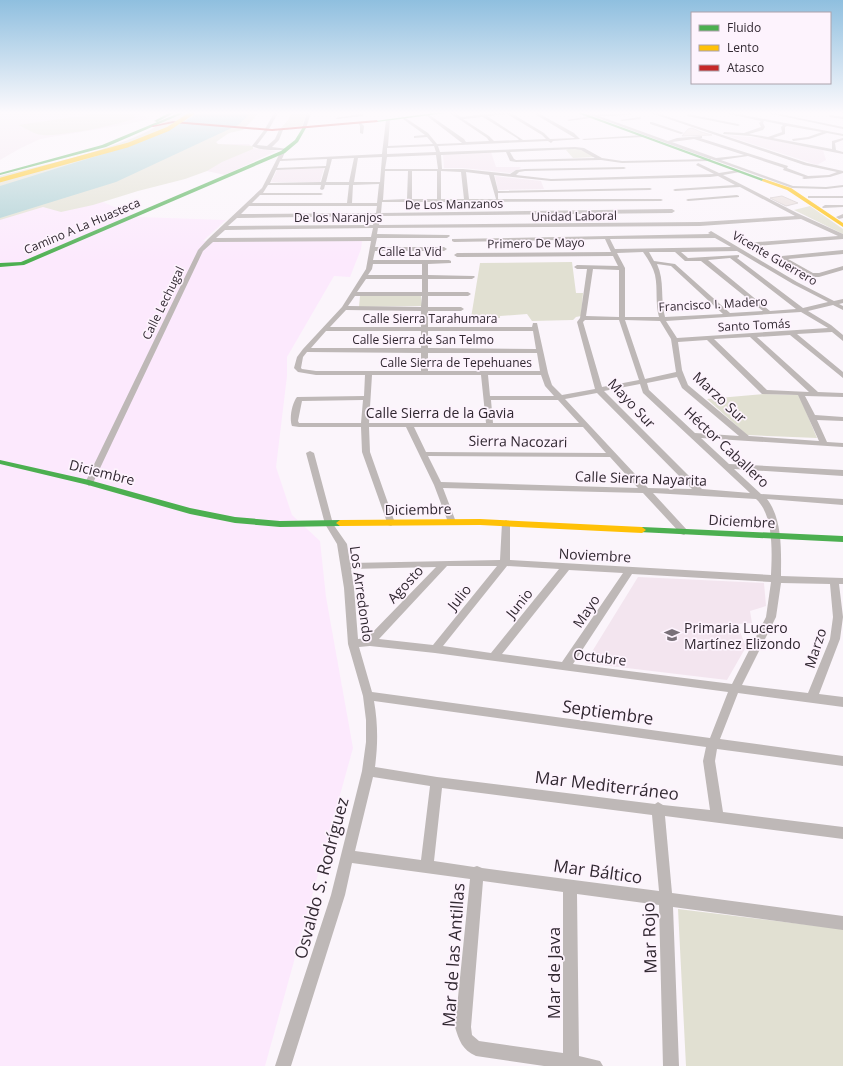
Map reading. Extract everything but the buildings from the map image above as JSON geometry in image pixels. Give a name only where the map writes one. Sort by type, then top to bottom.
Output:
[{"type":"main road","points":[[0,173],[37,163]]},
{"type":"main road","points":[[0,179],[59,163]]},
{"type":"main road","points":[[0,179],[63,163]]},
{"type":"main road","name":"Camino A La Huasteca","points":[[0,265],[22,264],[262,163]]},
{"type":"main road","points":[[725,163],[810,197],[842,219]]},
{"type":"main road","points":[[790,188],[842,219]]},
{"type":"main road","name":"Diciembre","points":[[0,462],[89,483],[188,510],[245,522],[280,524],[452,522],[506,523],[843,539]]},
{"type":"street","name":"Calle Lechugal","points":[[89,483],[201,250],[259,194],[267,184],[278,163]]},
{"type":"street","points":[[316,216],[329,163]]},
{"type":"street","points":[[349,204],[355,163]]},
{"type":"street","points":[[305,350],[344,308],[364,277],[371,262],[380,203],[384,163]]},
{"type":"street","points":[[409,202],[411,163]]},
{"type":"street","points":[[440,163],[440,226]]},
{"type":"street","points":[[701,163],[718,175],[843,237]]},
{"type":"street","points":[[725,163],[741,170],[775,179],[790,188],[826,188],[843,186]]},
{"type":"street","points":[[383,170],[463,170],[551,180],[718,175],[758,166],[761,163]]},
{"type":"street","points":[[772,163],[805,177],[830,176],[843,172]]},
{"type":"street","points":[[780,173],[789,164],[793,163]]},
{"type":"street","points":[[804,163],[843,172]]},
{"type":"street","points":[[790,188],[805,177],[814,166]]},
{"type":"street","points":[[275,169],[328,167]]},
{"type":"street","points":[[511,176],[525,170],[632,168]]},
{"type":"street","points":[[463,170],[467,202]]},
{"type":"street","points":[[491,173],[498,202],[501,227]]},
{"type":"street","points":[[830,176],[843,186]]},
{"type":"street","points":[[642,178],[676,216]]},
{"type":"street","points":[[267,184],[381,184]]},
{"type":"street","points":[[675,190],[743,187]]},
{"type":"street","points":[[496,192],[650,188]]},
{"type":"street","points":[[688,200],[737,196],[727,188]]},
{"type":"street","points":[[259,194],[321,194]]},
{"type":"street","points":[[810,197],[843,197]]},
{"type":"street","points":[[248,205],[661,200]]},
{"type":"street","points":[[824,207],[843,206]]},
{"type":"street","name":"De Los Manzanos","points":[[237,216],[439,215],[672,211]]},
{"type":"street","name":"Unidad Laboral","points":[[698,224],[739,218],[795,214]]},
{"type":"street","name":"Unidad Laboral","points":[[452,226],[501,227],[698,224],[801,217]]},
{"type":"street","points":[[680,220],[685,224]]},
{"type":"street","name":"Vicente Guerrero","points":[[698,224],[736,249],[843,308]]},
{"type":"street","points":[[403,226],[403,236]]},
{"type":"street","points":[[432,226],[433,236]]},
{"type":"street","name":"De los Naranjos","points":[[223,228],[452,226]]},
{"type":"street","points":[[561,226],[566,238]]},
{"type":"street","points":[[210,240],[447,236]]},
{"type":"street","points":[[454,240],[531,247],[566,238],[716,236]]},
{"type":"street","points":[[745,244],[843,237]]},
{"type":"street","points":[[607,238],[622,268],[622,318]]},
{"type":"street","name":"Primero De Mayo","points":[[457,255],[531,247],[615,253],[736,249]]},
{"type":"street","points":[[372,249],[444,249]]},
{"type":"street","points":[[676,250],[686,260],[748,255]]},
{"type":"street","points":[[488,398],[560,398],[643,380],[679,374],[674,340],[662,319],[659,302],[658,277],[653,262],[645,251]]},
{"type":"street","points":[[843,252],[782,258],[812,275],[819,275],[843,268]]},
{"type":"street","points":[[732,257],[802,310],[834,330],[843,339]]},
{"type":"street","points":[[703,259],[769,313]]},
{"type":"street","name":"Calle La Vid","points":[[371,262],[449,262]]},
{"type":"street","points":[[424,373],[425,262]]},
{"type":"street","points":[[653,262],[673,265],[728,315]]},
{"type":"street","points":[[577,267],[622,268]]},
{"type":"street","name":"Mayo Sur","points":[[590,267],[583,318],[580,322],[599,390],[700,492]]},
{"type":"street","points":[[364,277],[472,277]]},
{"type":"street","points":[[354,294],[468,294]]},
{"type":"street","name":"Francisco I. Madero","points":[[583,318],[662,319],[769,313],[802,310],[843,301]]},
{"type":"street","points":[[344,308],[461,309]]},
{"type":"street","name":"Héctor Caballero","points":[[622,318],[644,387],[650,396],[760,496],[768,508],[775,536],[775,604],[771,617],[735,688],[712,744],[709,761],[717,817]]},
{"type":"street","name":"Calle Sierra Tarahumara","points":[[323,329],[536,327],[540,351]]},
{"type":"street","name":"Santo Tomás","points":[[674,340],[793,334],[834,330]]},
{"type":"street","points":[[793,334],[843,376]]},
{"type":"street","points":[[752,336],[816,394]]},
{"type":"street","points":[[709,338],[765,392],[843,395]]},
{"type":"street","name":"Calle Sierra de San Telmo","points":[[305,350],[540,351]]},
{"type":"street","name":"Calle Sierra de Tepehuanes","points":[[305,350],[297,364],[297,368],[300,371],[316,373],[544,373]]},
{"type":"street","points":[[540,351],[544,373],[549,386],[684,532]]},
{"type":"street","points":[[369,373],[366,398],[366,452],[391,523]]},
{"type":"street","points":[[484,373],[490,426]]},
{"type":"street","name":"Marzo Sur","points":[[679,374],[685,386],[746,438]]},
{"type":"street","points":[[801,394],[824,443]]},
{"type":"street","name":"Calle Sierra de la Gavia","points":[[366,398],[300,399],[298,401],[294,421],[295,424],[490,426],[584,425]]},
{"type":"street","points":[[813,417],[843,419]]},
{"type":"street","points":[[409,425],[438,485],[452,522]]},
{"type":"street","points":[[694,435],[843,445]]},
{"type":"street","name":"Los Arredondo","points":[[310,453],[329,524],[342,544],[346,566],[353,644],[368,696]]},
{"type":"street","name":"Sierra Nacozari","points":[[422,454],[613,455]]},
{"type":"street","points":[[727,466],[843,472]]},
{"type":"street","name":"Calle Sierra Nayarita","points":[[438,485],[700,492],[843,502]]},
{"type":"street","points":[[505,564],[506,523]]},
{"type":"street","name":"Noviembre","points":[[346,566],[445,562],[839,581]]},
{"type":"street","name":"Agosto","points":[[370,642],[445,562]]},
{"type":"street","name":"Julio","points":[[435,649],[505,564]]},
{"type":"street","name":"Junio","points":[[494,657],[566,567]]},
{"type":"street","name":"Mayo","points":[[565,667],[629,571]]},
{"type":"street","name":"Marzo","points":[[812,698],[835,639],[838,617],[839,581]]},
{"type":"street","name":"Octubre","points":[[353,644],[370,642],[435,649],[843,702]]},
{"type":"street","name":"Septiembre","points":[[368,696],[843,761]]},
{"type":"street","name":"Osvaldo S. Rodríguez","points":[[283,1066],[325,939],[348,856],[368,771],[372,742],[372,720],[368,696]]},
{"type":"street","name":"Mar Mediterráneo","points":[[368,771],[437,782],[658,808],[843,833]]},
{"type":"street","points":[[427,865],[437,782]]},
{"type":"street","name":"Mar Rojo","points":[[658,808],[666,899],[671,1066]]},
{"type":"street","name":"Mar Báltico","points":[[348,856],[427,865],[843,923]]},
{"type":"street","name":"Mar de las Antillas","points":[[477,872],[463,1027],[466,1039],[476,1048],[571,1062]]},
{"type":"street","name":"Mar de Java","points":[[570,885],[571,1062]]},
{"type":"street","points":[[571,1062],[595,1066]]},
{"type":"shaded area","points":[[52,163],[221,163],[207,171],[185,179],[138,191],[93,205],[61,212],[43,207],[0,220],[0,176]]},
{"type":"shaded area","points":[[209,163],[251,163],[225,175],[207,171]]},
{"type":"shaded area","points":[[444,163],[495,163],[496,167],[521,168],[510,173],[463,168],[444,168]]},
{"type":"shaded area","points":[[810,163],[821,163],[817,165]]},
{"type":"shaded area","points":[[324,168],[320,182],[271,182],[277,170]]},
{"type":"shaded area","points":[[495,176],[541,181],[544,189],[498,190]]},
{"type":"shaded area","points":[[84,194],[138,217],[226,220],[203,241],[362,241],[361,249],[350,277],[334,276],[287,357],[287,376],[276,467],[292,515],[320,541],[326,597],[353,748],[265,1066],[0,1066],[0,219]]},
{"type":"shaded area","points":[[810,206],[843,229],[843,234],[794,210]]},
{"type":"shaded area","points":[[572,262],[576,293],[583,293],[581,316],[576,317],[573,320],[532,321],[527,314],[500,316],[500,318],[471,318],[480,263]]},
{"type":"shaded area","points":[[360,296],[421,296],[422,306],[359,307]]},
{"type":"shaded area","points":[[764,394],[799,395],[817,438],[747,435],[707,399]]},
{"type":"shaded area","name":"Primaria Lucero Martínez Elizondo","points":[[638,577],[764,583],[766,606],[750,611],[752,623],[737,624],[746,647],[727,680],[585,663]]},
{"type":"shaded area","points":[[678,909],[843,929],[843,1066],[686,1066]]},
{"type":"water","points":[[75,163],[157,163],[116,182],[0,218],[0,186]]},
{"type":"traffic: fast","points":[[0,174],[42,163]]},
{"type":"traffic: fast","points":[[0,265],[22,264],[258,163]]},
{"type":"traffic: fast","points":[[716,163],[764,180]]},
{"type":"traffic: fast","points":[[0,462],[89,483],[190,511],[235,520],[280,524],[340,523]]},
{"type":"traffic: fast","points":[[642,530],[843,539]]},
{"type":"traffic: slow","points":[[0,180],[63,163]]},
{"type":"traffic: slow","points":[[764,180],[789,189],[843,225]]},
{"type":"traffic: slow","points":[[340,523],[480,522],[642,530]]},
{"type":"place","name":"Primaria Lucero Martínez Elizondo","points":[[672,635]]}]
